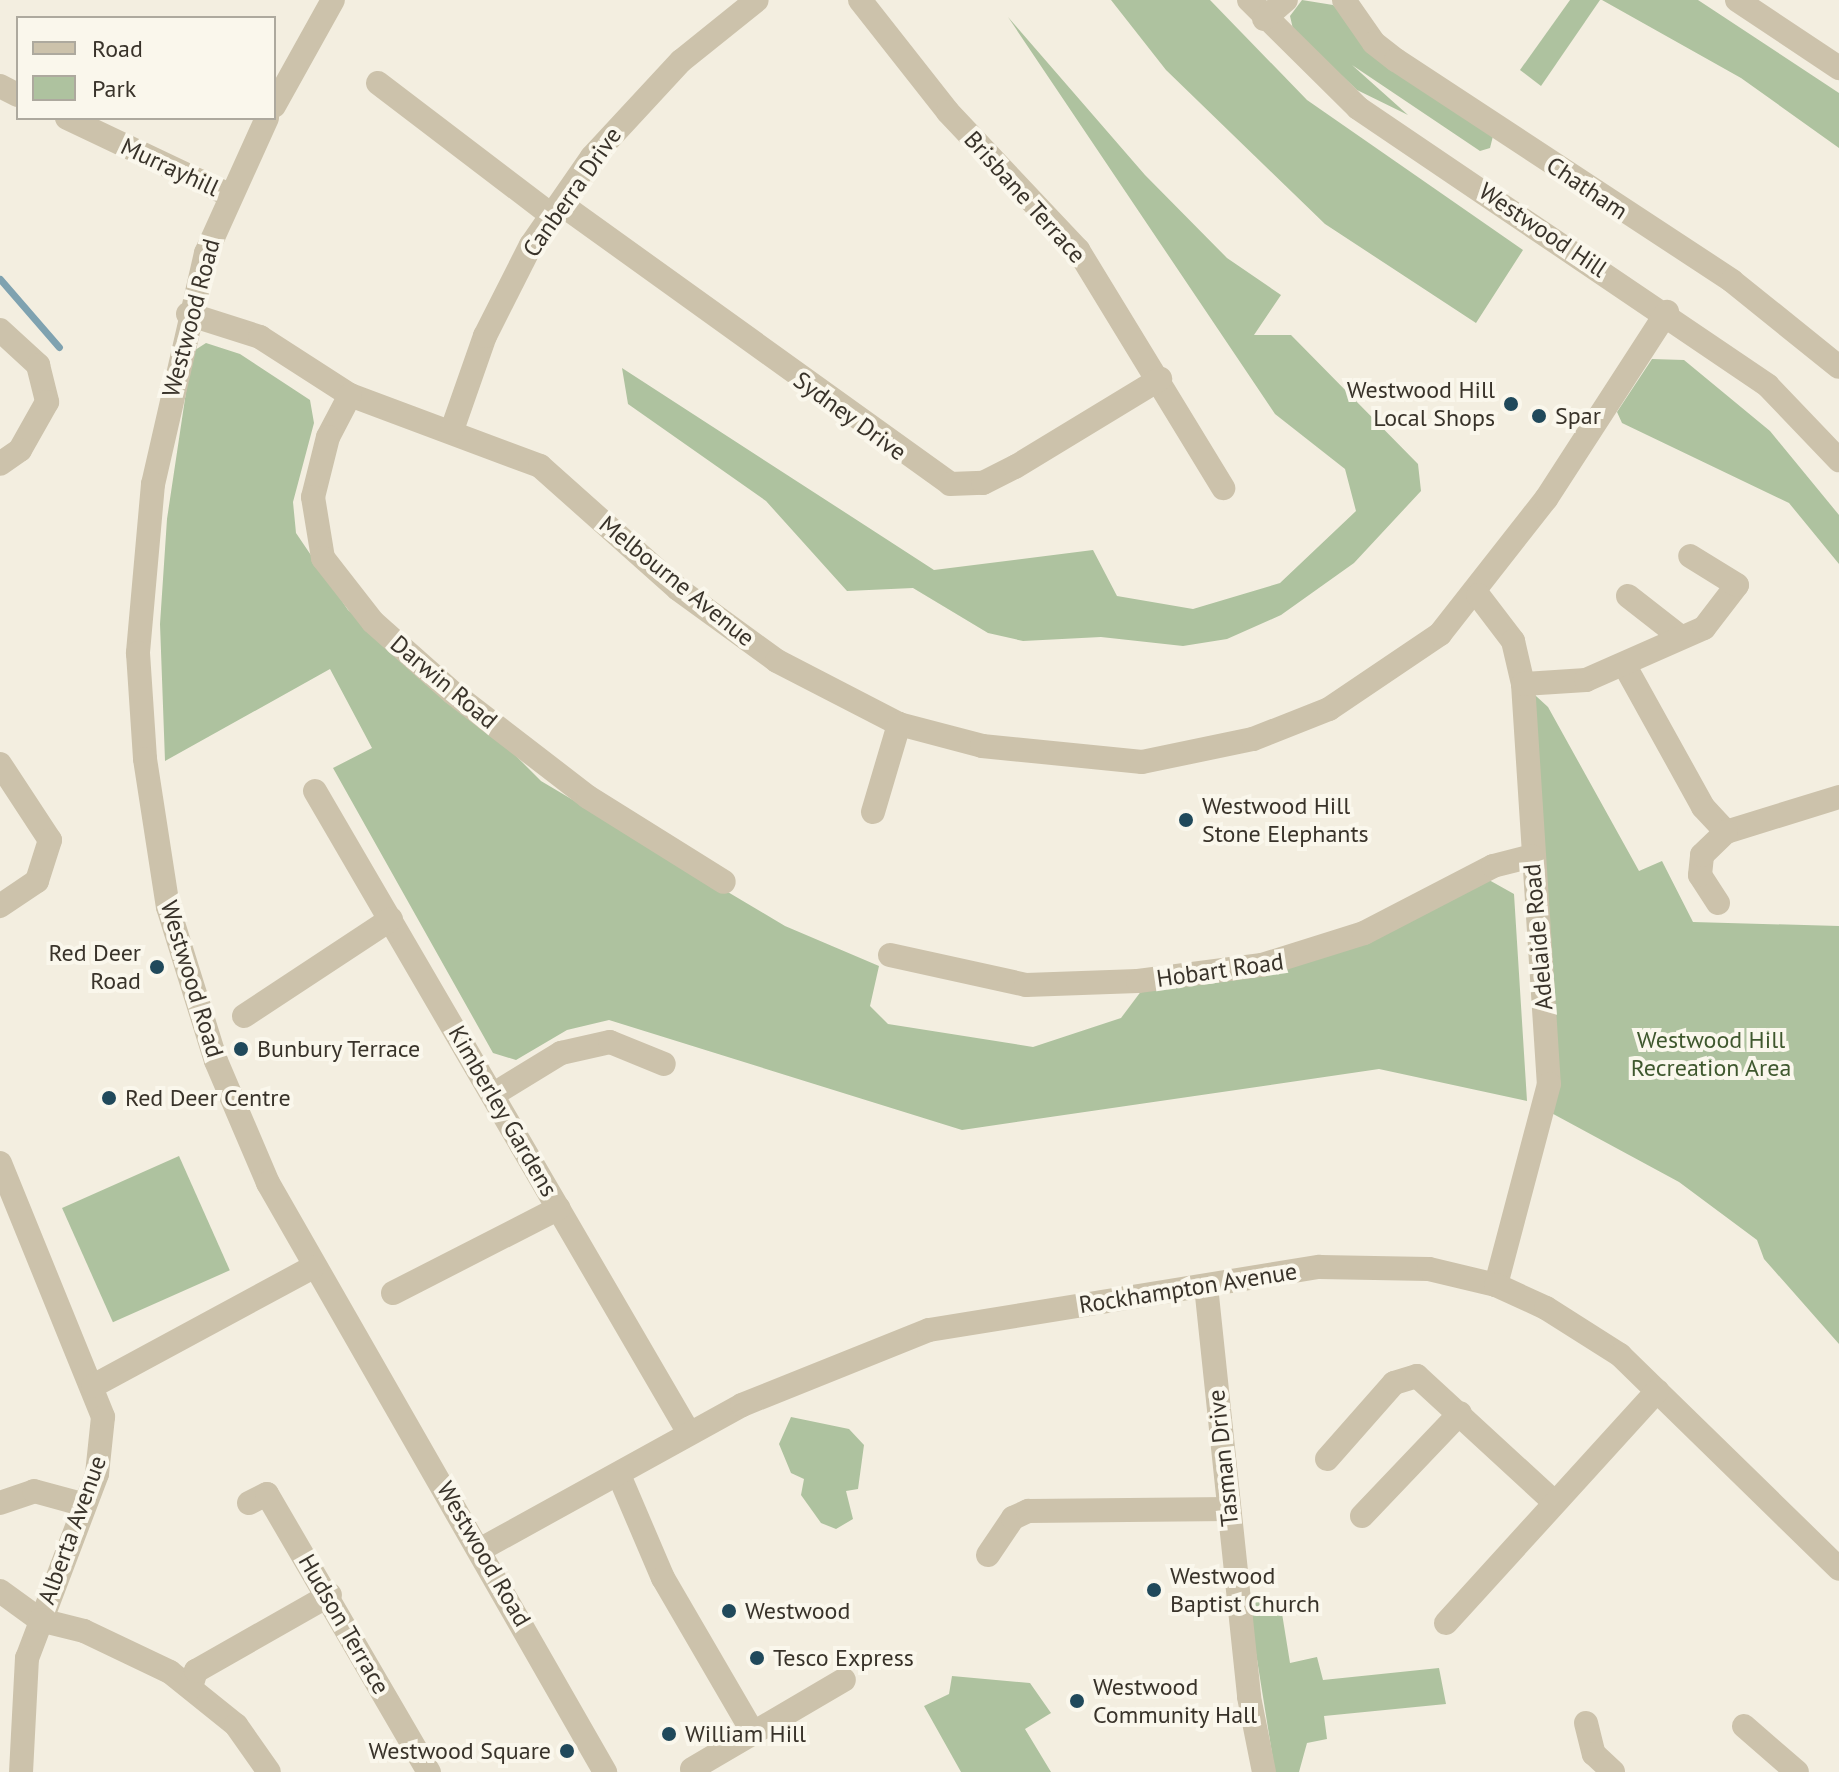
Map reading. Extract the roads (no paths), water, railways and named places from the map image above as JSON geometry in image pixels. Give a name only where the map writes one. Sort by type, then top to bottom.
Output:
[{"type":"street","points":[[276,102],[333,0]]},
{"type":"street","name":"Canberra Drive","points":[[452,430],[485,336],[556,209],[624,119],[730,7],[757,0]]},
{"type":"street","name":"Brisbane Terrace","points":[[860,0],[948,112],[1078,250],[1160,379],[1223,488]]},
{"type":"street","points":[[1256,10],[1286,0]]},
{"type":"street","name":"Chatham","points":[[1344,0],[1374,43],[1396,60],[1732,281],[1839,367]]},
{"type":"street","points":[[1737,0],[1839,68]]},
{"type":"street","name":"Westwood Hill","points":[[1256,10],[1358,108],[1667,312],[1768,386],[1839,460]]},
{"type":"street","name":"Sydney Drive","points":[[378,83],[950,484],[983,483],[1015,467],[1160,379]]},
{"type":"street","name":"Murrayhill","points":[[71,120],[229,195]]},
{"type":"street","name":"Westwood Road","points":[[266,120],[229,195],[188,314],[153,484],[141,603],[141,715],[156,844],[216,1061],[255,1157],[313,1267],[483,1548],[605,1772]]},
{"type":"street","name":"Melbourne Avenue","points":[[188,314],[260,337],[350,395],[452,430],[540,466],[678,589],[777,661],[899,724],[1069,760],[1198,754],[1301,721],[1366,689],[1440,634],[1478,595],[1667,312]]},
{"type":"street","points":[[0,330],[38,365],[47,402],[20,450],[0,464]]},
{"type":"street","name":"Darwin Road","points":[[350,395],[328,437],[313,497],[332,569],[373,622],[453,693],[588,797],[724,882]]},
{"type":"street","points":[[1523,684],[1586,680],[1625,666],[1678,635],[1704,628],[1737,585],[1690,556]]},
{"type":"street","name":"Adelaide Road","points":[[1478,595],[1513,641],[1523,684],[1549,1084],[1496,1285]]},
{"type":"street","points":[[1628,596],[1678,635]]},
{"type":"street","points":[[1625,666],[1703,807],[1726,832]]},
{"type":"street","points":[[873,812],[899,724]]},
{"type":"street","points":[[0,764],[50,840],[37,881],[0,906]]},
{"type":"street","name":"Kimberley Gardens","points":[[315,791],[689,1433]]},
{"type":"street","points":[[1718,903],[1700,875],[1702,855],[1726,832],[1839,797]]},
{"type":"street","name":"Hobart Road","points":[[890,955],[1026,985],[1138,981],[1262,965],[1364,933],[1493,866],[1532,856]]},
{"type":"street","points":[[244,1016],[391,919]]},
{"type":"street","points":[[494,1094],[561,1053],[610,1042],[664,1064]]},
{"type":"street","name":"Alberta Avenue","points":[[0,1163],[93,1386],[102,1445],[27,1658],[11,1728],[21,1772]]},
{"type":"street","points":[[393,1293],[559,1208]]},
{"type":"street","points":[[93,1386],[313,1267]]},
{"type":"street","name":"Rockhampton Avenue","points":[[483,1548],[619,1475],[689,1433],[929,1330],[1320,1267],[1429,1269],[1496,1285],[1620,1355],[1839,1569]]},
{"type":"street","name":"Tasman Drive","points":[[1206,1286],[1229,1509],[1264,1772]]},
{"type":"street","points":[[1327,1459],[1394,1383],[1417,1376],[1554,1502]]},
{"type":"street","points":[[1446,1623],[1657,1391]]},
{"type":"street","points":[[1362,1516],[1460,1413]]},
{"type":"street","points":[[619,1475],[663,1578],[752,1731]]},
{"type":"street","points":[[0,1503],[34,1491],[82,1504]]},
{"type":"street","name":"Hudson Terrace","points":[[249,1503],[267,1494],[330,1595],[429,1772]]},
{"type":"street","points":[[988,1555],[1013,1518],[1028,1511],[1091,1513],[1229,1509]]},
{"type":"street","points":[[0,1591],[40,1620],[84,1631],[191,1687],[236,1725],[269,1772]]},
{"type":"street","points":[[191,1687],[196,1671],[330,1595]]},
{"type":"street","points":[[692,1769],[752,1731],[844,1680]]},
{"type":"street","points":[[1586,1723],[1594,1754],[1613,1772]]},
{"type":"street","points":[[1744,1726],[1797,1772]]},
{"type":"waterway","points":[[0,279],[59,347]]},
{"type":"place","name":"Westwood Hill Local Shops","points":[[1511,404]]},
{"type":"place","name":"Spar","points":[[1539,416]]},
{"type":"place","name":"Westwood Hill Stone Elephants","points":[[1186,820]]},
{"type":"place","name":"Red Deer Road","points":[[157,967]]},
{"type":"place","name":"Bunbury Terrace","points":[[241,1049]]},
{"type":"place","name":"Red Deer Centre","points":[[109,1098]]},
{"type":"place","name":"Westwood Baptist Church","points":[[1154,1590]]},
{"type":"place","name":"Westwood","points":[[729,1611]]},
{"type":"place","name":"Tesco Express","points":[[757,1658]]},
{"type":"place","name":"Westwood Community Hall","points":[[1077,1701]]},
{"type":"place","name":"William Hill","points":[[669,1734]]},
{"type":"place","name":"Westwood Square","points":[[567,1751]]},
{"type":"park label","name":"Westwood Hill Recreation Area","points":[[1711,1054]]}]
